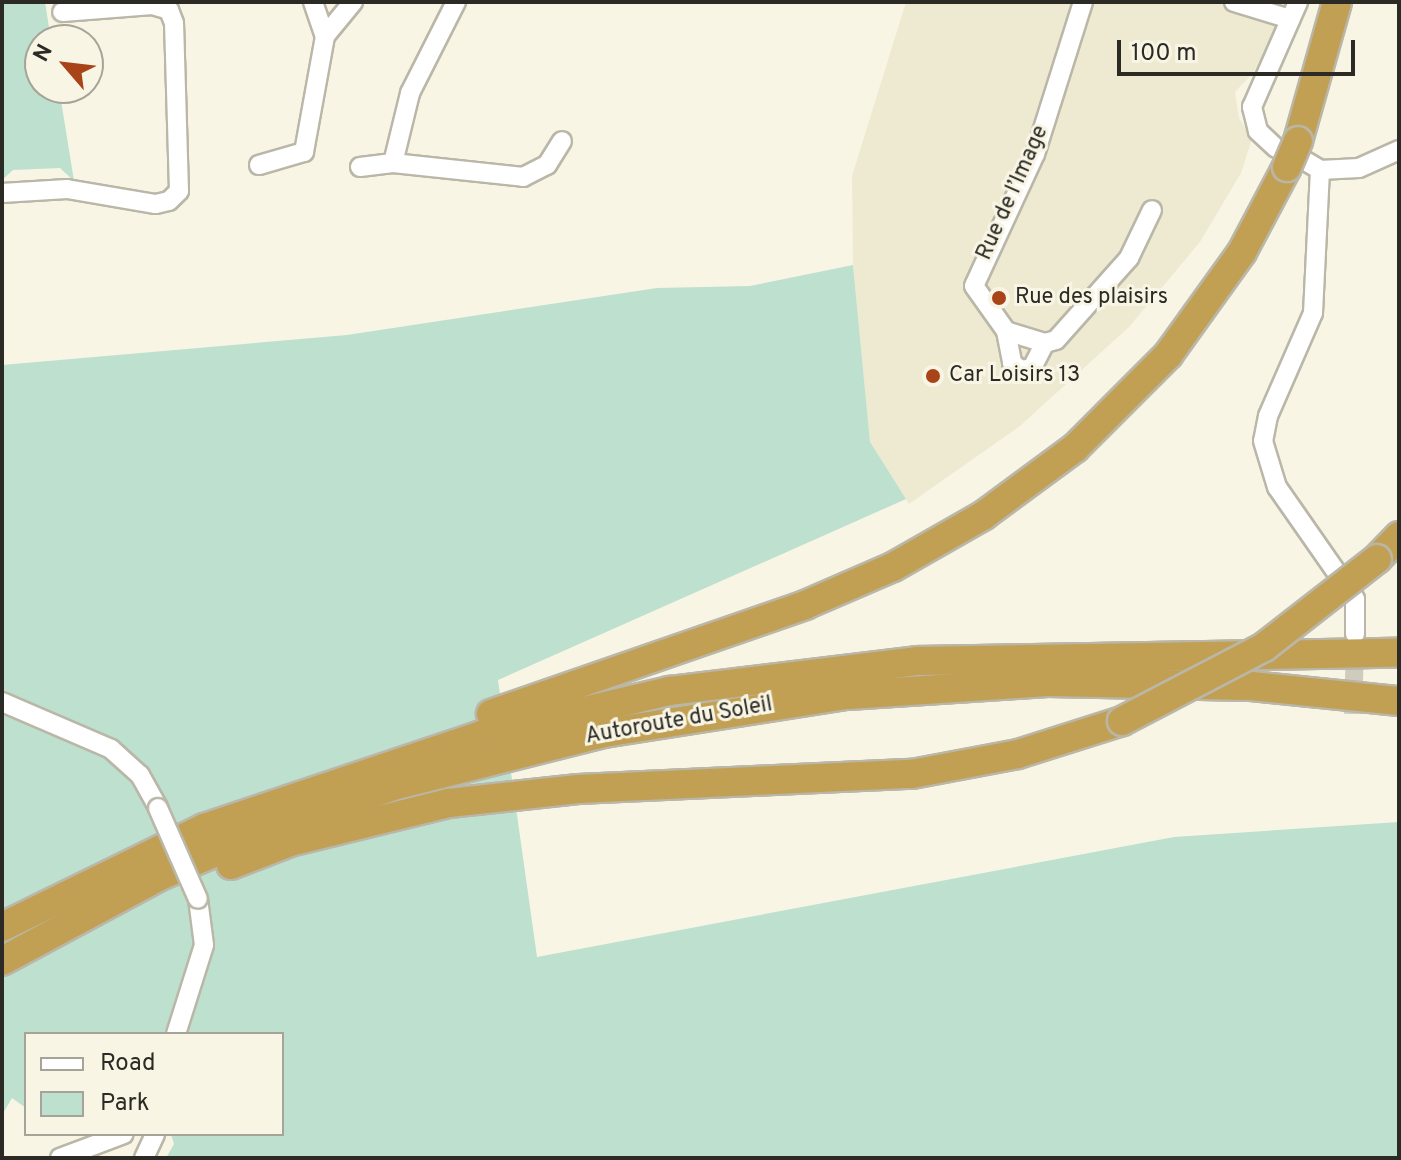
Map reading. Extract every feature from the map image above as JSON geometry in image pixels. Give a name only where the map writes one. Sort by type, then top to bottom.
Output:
[{"type":"highway","points":[[204,828],[361,760],[805,605],[893,567],[984,515],[1075,448],[1168,355],[1242,252],[1291,154],[1337,2]]},
{"type":"highway","points":[[2,981],[222,868],[290,842],[400,813],[564,790],[912,774],[1018,754],[1122,721],[1264,647],[1377,559],[1399,536]]},
{"type":"highway","name":"Autoroute du Soleil","points":[[2,927],[204,828],[482,735],[714,684],[917,661],[1399,653]]},
{"type":"highway","name":"Autoroute du Soleil","points":[[2,961],[158,877],[267,830],[407,782],[604,733],[848,695],[1048,682],[1251,686],[1399,701]]},
{"type":"street","points":[[313,2],[325,36]]},
{"type":"street","points":[[259,165],[304,152],[325,36],[353,2]]},
{"type":"street","points":[[393,163],[410,93],[456,2]]},
{"type":"street","name":"Rue de l’Image","points":[[1083,2],[1030,167],[974,282],[1006,331],[1012,363],[1021,370],[1032,368],[1045,343],[1067,332],[1129,258],[1152,210]]},
{"type":"street","points":[[1234,2],[1294,10],[1252,107],[1258,131],[1320,170],[1370,166],[1399,150]]},
{"type":"street","points":[[2,193],[67,189],[156,204],[169,201],[179,191],[174,23],[169,10],[153,5],[62,12]]},
{"type":"street","points":[[360,167],[393,163],[523,177],[547,165],[562,141]]},
{"type":"street","points":[[1320,170],[1313,313],[1268,416],[1263,441],[1277,487],[1355,599],[1355,634]]},
{"type":"street","points":[[1006,331],[1045,343]]},
{"type":"street","points":[[2,702],[111,749],[140,775],[158,808],[198,899],[204,945],[177,1032]]},
{"type":"street","points":[[60,1158],[119,1136]]},
{"type":"street","points":[[144,1158],[154,1136]]},
{"type":"shaded area","points":[[906,2],[1289,2],[1254,72],[1235,92],[1239,118],[1252,139],[1241,173],[1200,242],[1129,327],[1020,426],[909,504],[870,443],[853,265],[852,176]]},
{"type":"green space","points":[[2,2],[45,2],[48,24],[24,24],[24,104],[62,104],[74,181],[60,168],[13,170],[2,180]]},
{"type":"green space","points":[[853,265],[870,442],[906,499],[498,680],[537,957],[1174,837],[1399,822],[1399,1158],[166,1158],[174,1144],[172,1136],[284,1136],[284,1032],[24,1032],[24,1107],[12,1098],[2,1115],[2,365],[347,335],[657,288],[750,286]]},
{"type":"tunnel","points":[[1353,714],[1355,645]]},
{"type":"place","name":"Rue des plaisirs","points":[[999,298]]},
{"type":"place","name":"Car Loisirs 13","points":[[933,376]]}]
